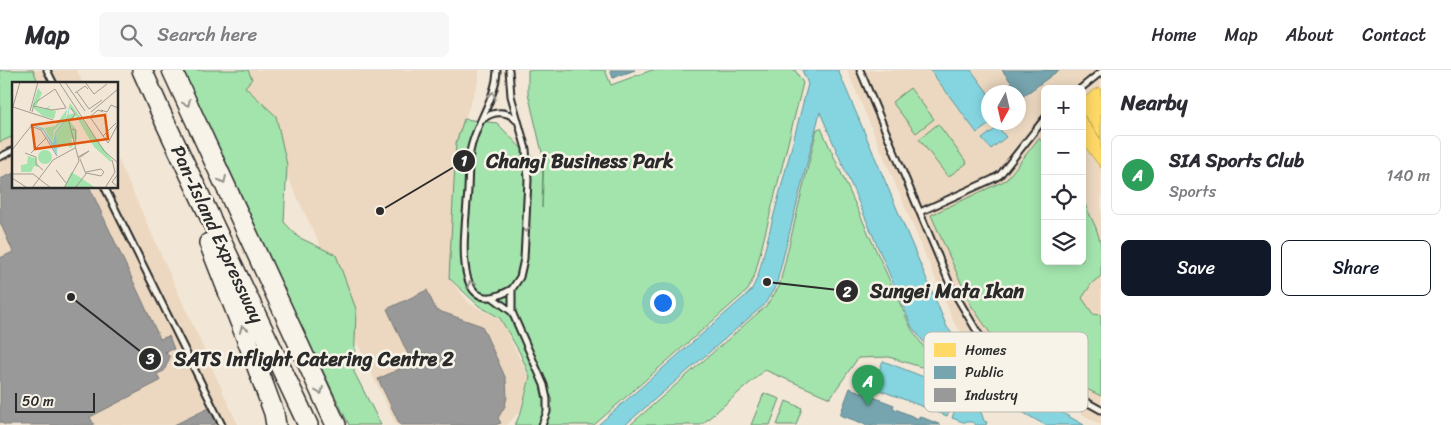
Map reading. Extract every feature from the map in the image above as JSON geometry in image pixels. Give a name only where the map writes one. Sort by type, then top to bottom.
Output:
[{"type":"highway","name":"Pan-Island Expressway","points":[[142,70],[308,425]]},
{"type":"highway","name":"Pan-Island Expressway","points":[[172,70],[336,425]]},
{"type":"highway","points":[[166,124],[204,231],[256,362],[274,413],[276,425]]},
{"type":"lane","points":[[47,70],[53,82]]},
{"type":"lane","points":[[497,70],[497,79],[491,101],[476,133],[470,152],[464,267],[469,283],[483,297],[498,297],[512,290]]},
{"type":"lane","points":[[509,70],[511,96],[526,149],[528,180],[524,259],[520,277],[512,290],[512,312],[544,385],[547,412],[542,425]]},
{"type":"lane","points":[[860,70],[952,289],[977,332]]},
{"type":"lane","points":[[1085,85],[1101,72]]},
{"type":"lane","points":[[482,119],[492,113],[498,113],[512,116],[518,122]]},
{"type":"lane","points":[[920,212],[993,180],[1000,175],[1041,123]]},
{"type":"lane","points":[[0,157],[12,151]]},
{"type":"lane","points":[[105,189],[222,425]]},
{"type":"lane","points":[[491,297],[512,312]]},
{"type":"lane","points":[[1088,403],[1101,410]]},
{"type":"shaded area","points":[[0,70],[77,70],[82,82],[12,82],[12,189],[119,189],[119,161],[238,425],[0,425]]},
{"type":"shaded area","points":[[236,70],[479,70],[479,80],[456,143],[449,278],[469,303],[501,320],[529,378],[520,411],[507,425],[396,425],[350,328],[344,295]]},
{"type":"shaded area","points":[[847,70],[1101,70],[1101,425],[1078,412],[1088,412],[1088,332],[962,332],[954,323]]},
{"type":"green space","points":[[0,70],[33,70],[38,82],[12,82],[12,137],[0,142]]},
{"type":"green space","points":[[178,70],[248,70],[252,79],[245,87],[276,116],[287,165],[284,222],[298,237],[336,255],[356,309],[354,372],[381,425],[349,425]]},
{"type":"green space","points":[[528,70],[605,70],[611,85],[652,70],[795,70],[803,83],[755,274],[748,290],[594,425],[515,425],[521,412],[530,377],[520,353],[500,318],[479,306],[449,278],[456,143],[464,119],[497,123],[528,155],[543,161],[542,208],[544,161],[528,93]]},
{"type":"green space","points":[[910,88],[934,119],[916,133],[892,102]]},
{"type":"green space","points":[[938,124],[967,163],[948,177],[919,139]]},
{"type":"green space","points":[[821,128],[911,328],[924,348],[924,364],[921,367],[889,357],[858,358],[830,398],[765,370],[701,425],[630,425],[766,306],[779,287],[817,129]]},
{"type":"green space","points":[[1039,138],[1041,140],[1041,265],[1086,265],[1086,207],[1101,244],[1101,276],[1092,283],[1082,298],[1093,314],[1101,315],[1101,396],[1088,390],[1088,332],[989,332],[971,305],[931,215],[1006,180]]},
{"type":"green space","points":[[764,393],[780,399],[770,425],[751,425]]},
{"type":"green space","points":[[786,401],[802,408],[796,425],[777,425]]},
{"type":"water","points":[[802,70],[838,70],[947,327],[951,332],[924,332],[924,342],[912,327],[820,112],[776,286],[764,305],[625,425],[598,425],[751,291],[758,276],[808,84]]},
{"type":"water","points":[[930,70],[971,70],[982,85],[981,130],[977,133]]},
{"type":"water","points":[[994,130],[1000,130],[1006,137],[991,149],[982,139]]},
{"type":"water","points":[[883,361],[924,377],[924,407],[872,387]]},
{"type":"water","points":[[937,412],[949,412],[947,416]]},
{"type":"water","points":[[954,412],[981,412],[984,421],[987,422],[986,425],[976,425],[972,422],[963,422],[952,418]]},
{"type":"water","points":[[1022,412],[1061,412],[1084,425],[1045,425]]},
{"type":"building: Homes","points":[[1099,87],[1101,90],[1101,139],[1086,118],[1086,96]]},
{"type":"building: Homes","points":[[1086,118],[1101,139],[1101,168],[1086,148]]},
{"type":"building: Public","points":[[610,70],[635,70],[613,78]]},
{"type":"building: Public","points":[[1002,70],[1059,70],[1026,94],[1026,85],[1013,85]]},
{"type":"building: Public","points":[[850,388],[894,405],[893,408],[919,419],[919,416],[941,425],[867,425],[840,415]]},
{"type":"building: Industry","points":[[12,174],[12,189],[90,189],[160,339],[169,336],[174,349],[165,352],[170,357],[164,371],[157,374],[160,381],[90,417],[94,425],[5,425],[0,422],[0,258],[13,252],[0,222],[0,179]]},
{"type":"building: Industry","points":[[427,290],[436,310],[482,326],[506,379],[507,397],[505,406],[498,418],[501,423],[495,425],[400,425],[378,379],[412,363],[387,309]]},
{"type":"building: Industry","points":[[209,408],[217,423],[214,425],[174,425]]},
{"type":"place","name":"Changi Business Park","points":[[380,211]]},
{"type":"place","name":"Sungei Mata Ikan","points":[[767,282]]},
{"type":"place","name":"SATS Inflight Catering Centre 2","points":[[71,297]]},
{"type":"place","name":"SIA Sports Club","points":[[868,406]]}]
